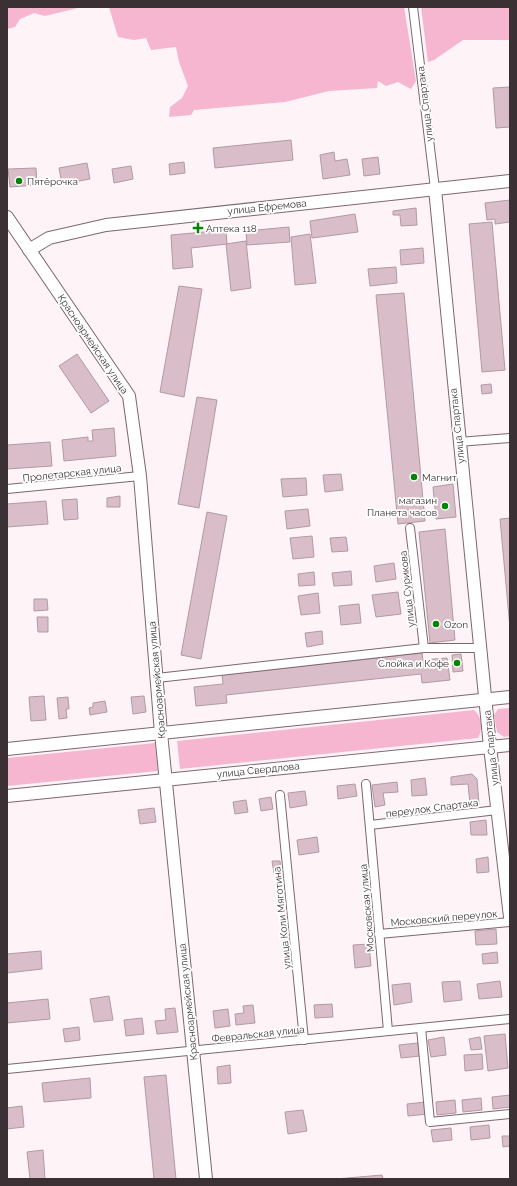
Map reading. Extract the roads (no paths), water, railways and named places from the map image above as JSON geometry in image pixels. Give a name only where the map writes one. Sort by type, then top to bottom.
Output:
[{"type":"street","name":"улица Спартака","points":[[413,7],[435,189],[458,442],[490,747],[510,917]]},
{"type":"street","name":"улица Ефремова","points":[[29,250],[49,238],[106,225],[510,181]]},
{"type":"street","name":"Красноармейская улица","points":[[7,217],[129,396],[140,476],[166,780],[206,1179]]},
{"type":"street","points":[[458,442],[510,438]]},
{"type":"street","name":"Пролетарская улица","points":[[7,489],[140,476]]},
{"type":"street","name":"улица Сурикова","points":[[410,528],[424,648]]},
{"type":"street","points":[[157,678],[424,648],[480,648]]},
{"type":"street","points":[[7,749],[510,697]]},
{"type":"street","name":"улица Свердлова","points":[[7,796],[510,745]]},
{"type":"street","name":"Московская улица","points":[[366,784],[388,1031]]},
{"type":"street","name":"улица Коли Мяготина","points":[[280,795],[304,1040]]},
{"type":"street","name":"переулок Спартака","points":[[370,825],[498,810]]},
{"type":"street","name":"Московский переулок","points":[[379,934],[510,922]]},
{"type":"street","name":"Февральская улица","points":[[7,1069],[510,1019]]},
{"type":"street","points":[[421,1028],[430,1122],[510,1114]]},
{"type":"place","name":"Пятёрочка","points":[[19,181]]},
{"type":"place","name":"Аптека 118","points":[[198,228]]},
{"type":"place","name":"Магнит","points":[[414,477]]},
{"type":"place","name":"магазин Планета часов","points":[[445,506]]},
{"type":"place","name":"Ozon","points":[[436,624]]},
{"type":"place","name":"Слойка и Кофе","points":[[457,663]]}]
